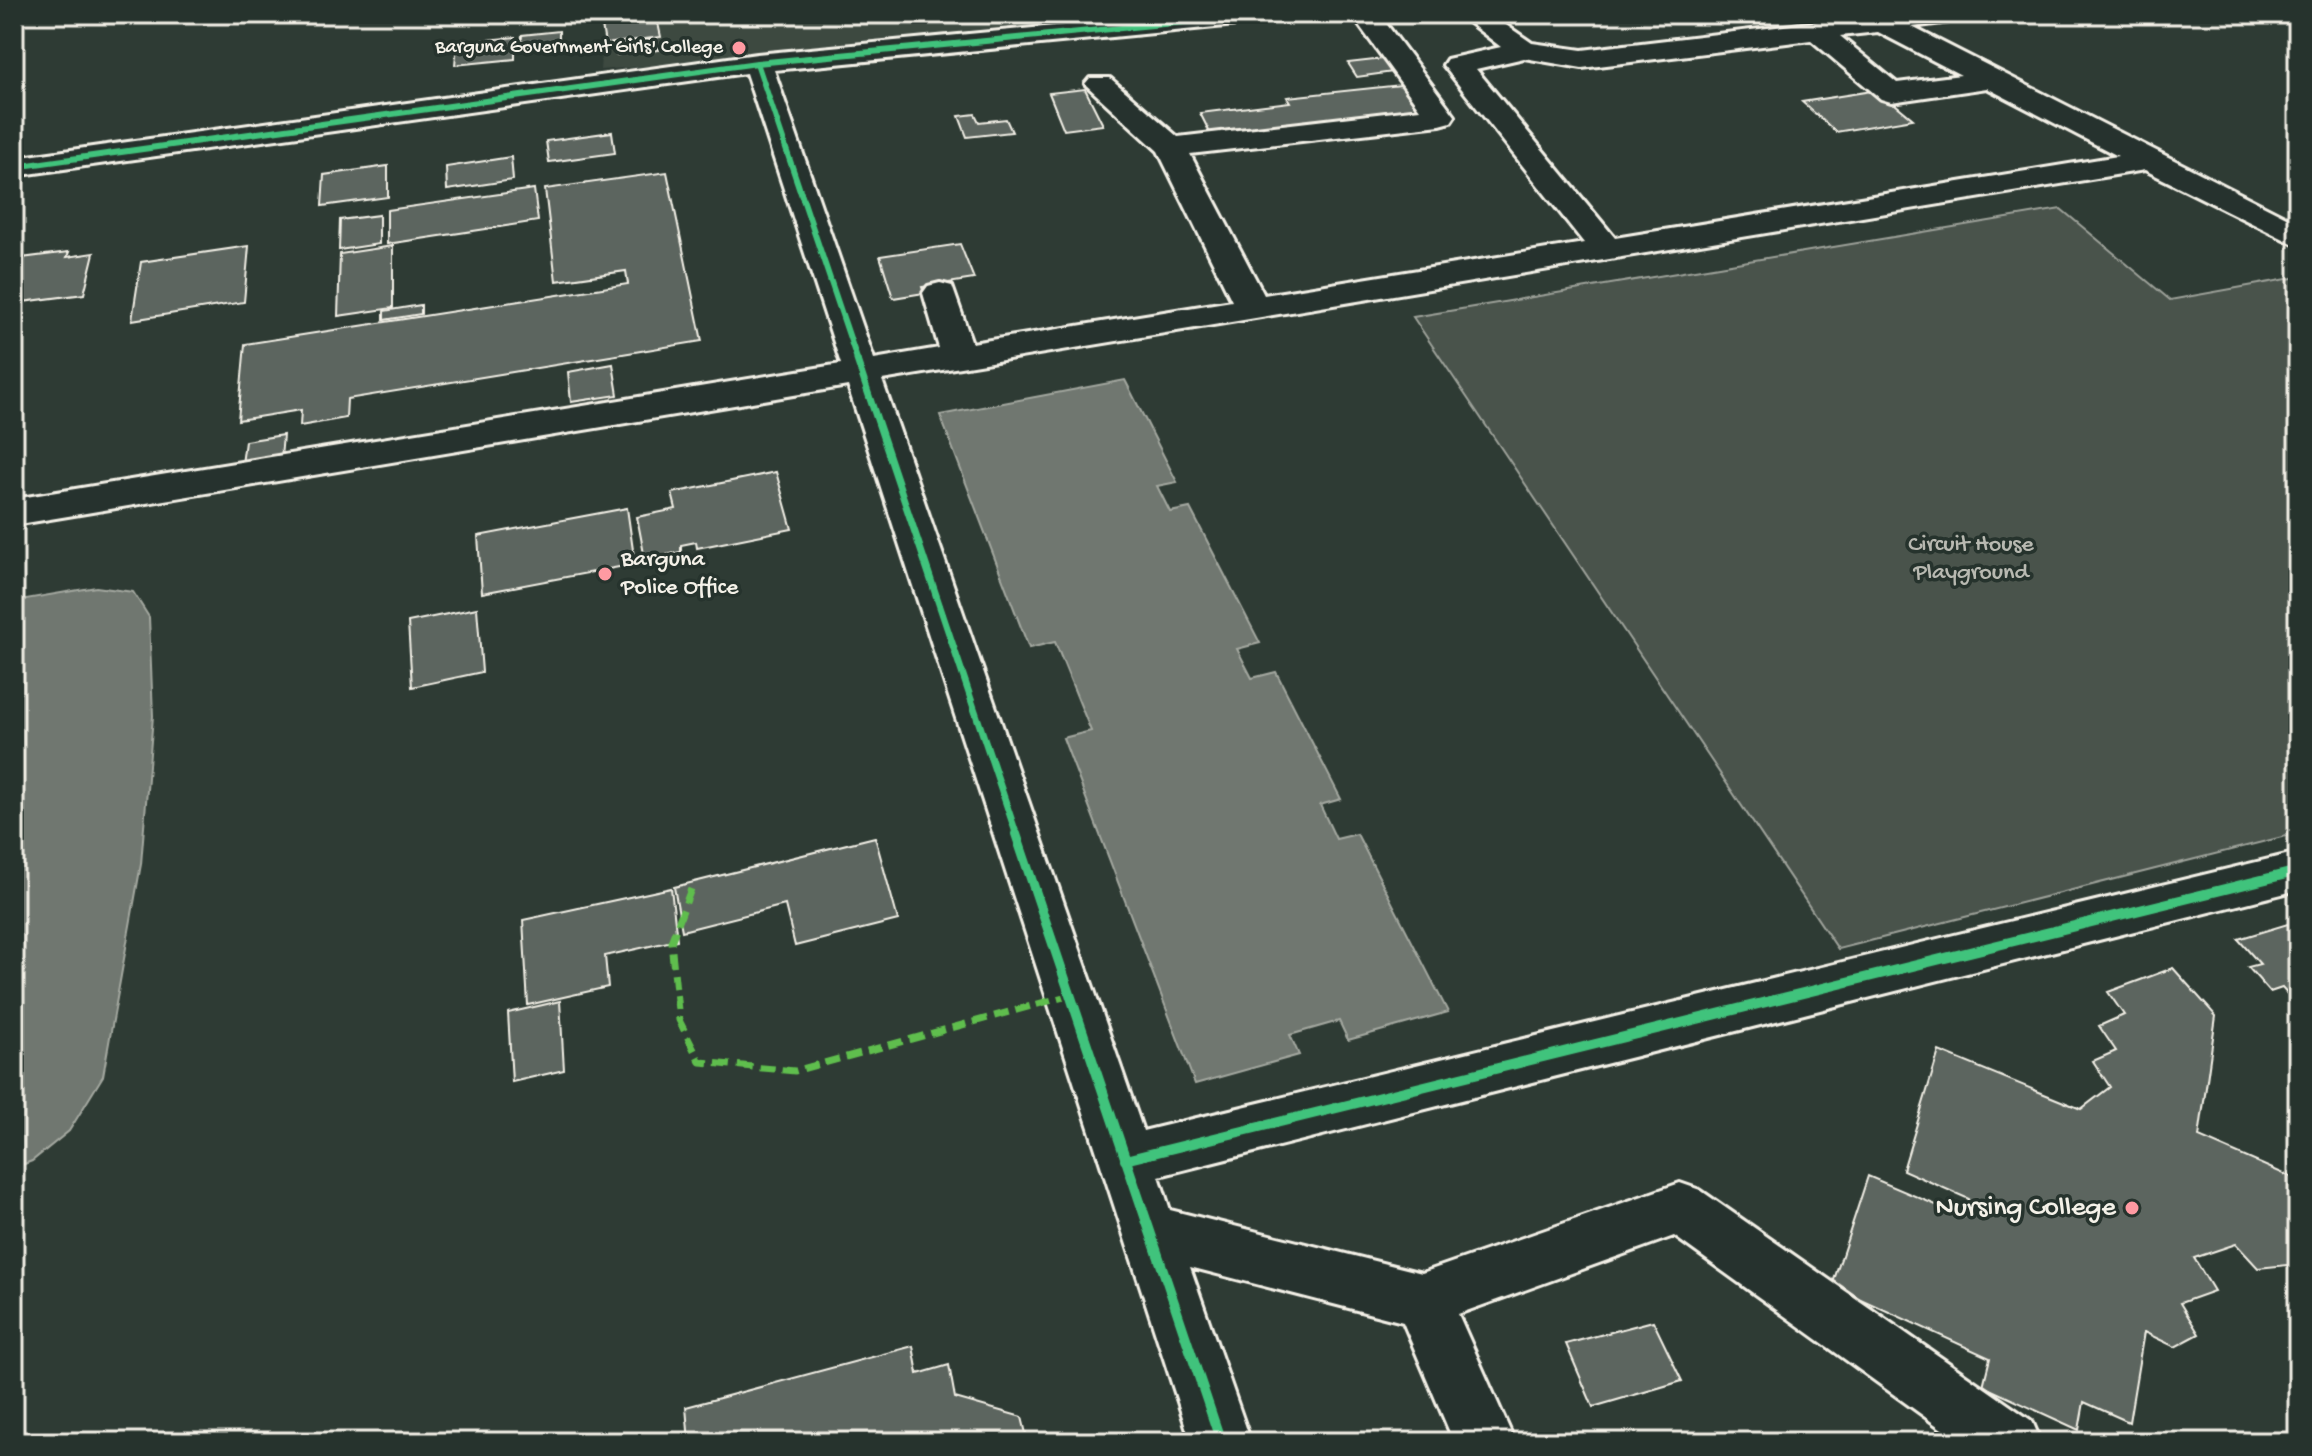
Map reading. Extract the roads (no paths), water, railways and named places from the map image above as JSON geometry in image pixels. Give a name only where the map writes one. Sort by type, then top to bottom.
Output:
[{"type":"street","points":[[14,167],[757,63],[1267,14]]},
{"type":"street","points":[[1171,147],[1440,116],[1365,14]]},
{"type":"street","points":[[1472,14],[1524,50]]},
{"type":"street","points":[[1608,251],[1457,65],[1524,50],[1582,59],[1821,25],[1882,23],[1955,14]]},
{"type":"street","points":[[1882,23],[2298,236]]},
{"type":"street","points":[[1821,25],[1891,93],[1992,79]]},
{"type":"street","points":[[757,63],[1221,1442]]},
{"type":"street","points":[[1100,84],[1171,147],[1253,308]]},
{"type":"street","points":[[14,512],[2150,160]]},
{"type":"street","points":[[940,293],[958,355]]},
{"type":"street","points":[[1125,1160],[2298,871]]},
{"type":"street","points":[[1149,1230],[1422,1300],[1680,1208],[2011,1442]]},
{"type":"street","points":[[1422,1300],[1485,1442]]},
{"type":"place","name":"Barguna Government Girls' College","points":[[739,48]]},
{"type":"place","name":"Barguna Police Office","points":[[605,574]]},
{"type":"place","name":"Nursing College","points":[[2132,1208]]},
{"type":"park label","name":"Circuit House Playground","points":[[1971,559]]}]
